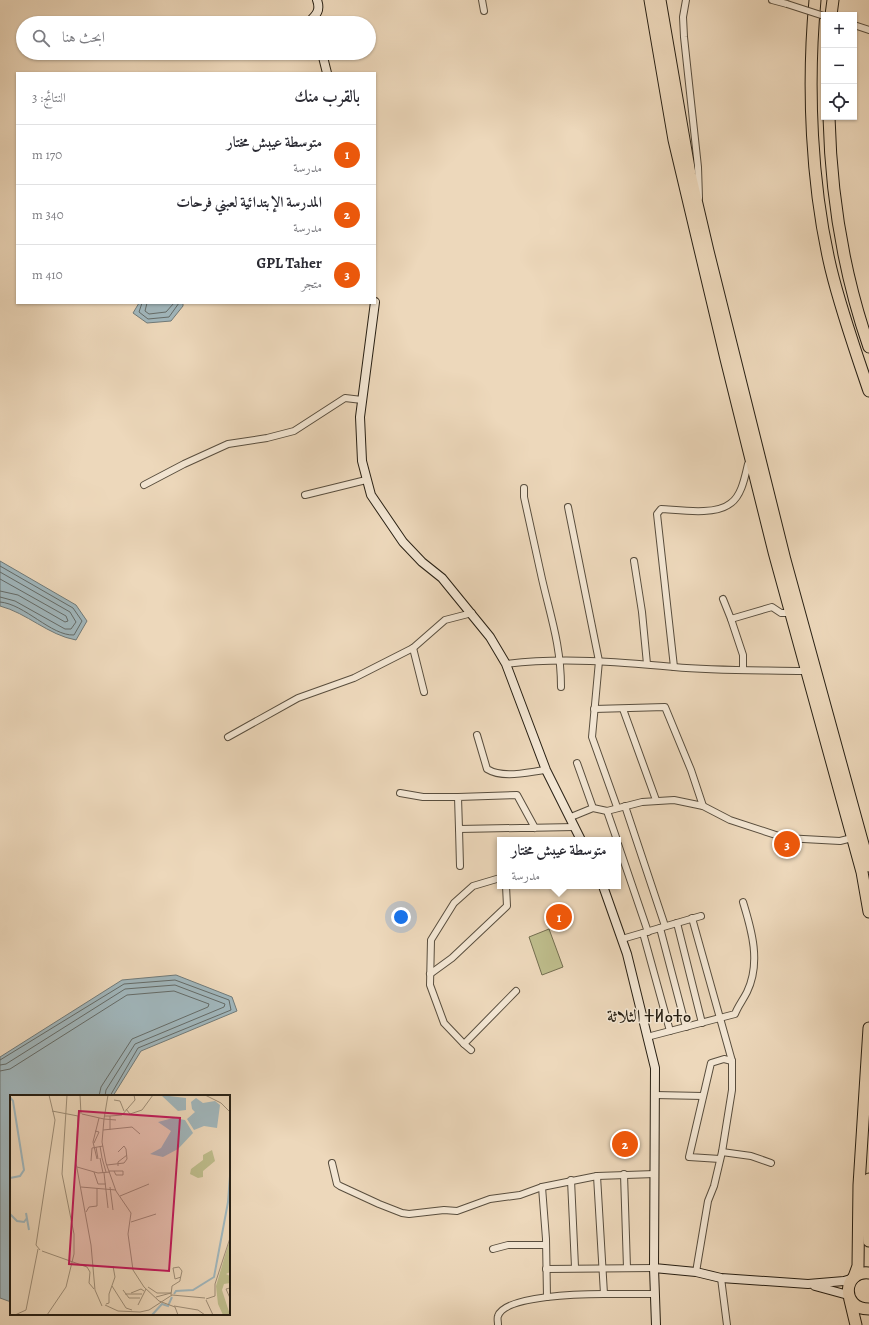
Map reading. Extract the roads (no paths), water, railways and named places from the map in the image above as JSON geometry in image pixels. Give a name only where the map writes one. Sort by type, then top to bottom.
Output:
[{"type":"highway","points":[[650,0],[674,140],[790,613],[852,838],[869,912]]},
{"type":"highway","points":[[660,0],[689,167],[699,209],[786,560],[869,866]]},
{"type":"highway","points":[[815,0],[812,81],[814,158],[821,217],[831,268],[844,316],[869,391]]},
{"type":"highway","points":[[831,12],[832,0]]},
{"type":"highway","points":[[829,120],[835,206],[847,270],[857,312],[869,347]]},
{"type":"highway","points":[[856,1325],[849,1297],[849,1286],[854,1278],[858,1266],[859,1185],[869,1028]]},
{"type":"highway","points":[[869,1179],[867,1214],[869,1241]]},
{"type":"highway","points":[[854,1278],[859,1274],[869,1273]]},
{"type":"highway","points":[[849,1297],[858,1307],[869,1309]]},
{"type":"street","points":[[314,16],[318,12],[319,7],[317,0]]},
{"type":"street","points":[[482,0],[484,11]]},
{"type":"street","points":[[686,0],[683,17],[684,37],[698,167],[699,209]]},
{"type":"street","points":[[772,0],[821,15]]},
{"type":"street","points":[[857,26],[869,30]]},
{"type":"street","points":[[324,60],[327,72]]},
{"type":"street","points":[[375,304],[360,417],[361,449],[366,480],[372,495],[403,542],[422,562],[442,578],[490,637],[506,664],[546,770],[580,837]]},
{"type":"street","points":[[144,485],[184,464],[228,444],[267,438],[294,431],[345,398],[362,400]]},
{"type":"street","points":[[674,667],[657,514],[661,509],[700,511],[720,508],[731,503],[741,488],[748,464],[752,461]]},
{"type":"street","points":[[305,495],[366,480]]},
{"type":"street","points":[[524,488],[526,505],[561,660],[561,687]]},
{"type":"street","points":[[568,507],[599,661],[592,737],[617,808]]},
{"type":"street","points":[[634,561],[647,664]]},
{"type":"street","points":[[723,598],[743,655],[743,670]]},
{"type":"street","points":[[731,618],[772,607],[781,614],[790,613]]},
{"type":"street","points":[[228,737],[298,698],[354,678],[413,648],[445,620],[472,613]]},
{"type":"street","points":[[413,648],[424,692]]},
{"type":"street","points":[[506,664],[561,660],[599,661],[674,667],[805,671]]},
{"type":"street","points":[[594,709],[664,707],[691,770],[703,806]]},
{"type":"street","points":[[623,709],[656,800]]},
{"type":"street","points":[[476,735],[487,770],[493,773],[501,775],[546,770]]},
{"type":"street","points":[[577,763],[593,808]]},
{"type":"street","points":[[400,793],[423,797],[517,795],[534,828]]},
{"type":"street","points":[[458,797],[460,866]]},
{"type":"street","points":[[570,817],[582,811],[593,808],[606,811],[656,800],[674,800],[703,806],[730,820],[785,838],[840,841],[852,838]]},
{"type":"street","points":[[625,806],[663,927],[686,1027]]},
{"type":"street","points":[[606,811],[615,837]]},
{"type":"street","points":[[459,829],[575,827]]},
{"type":"street","points":[[621,854],[645,932],[670,1031]]},
{"type":"street","points":[[471,1050],[444,1023],[430,984],[431,940],[454,903],[473,886],[497,879]]},
{"type":"street","points":[[430,974],[452,958],[507,906],[506,889]]},
{"type":"street","points":[[604,889],[622,939],[655,1068],[654,1268],[656,1325]]},
{"type":"street","points":[[647,1037],[735,1014],[747,992],[754,965],[753,934],[743,902]]},
{"type":"street","points":[[622,939],[701,916]]},
{"type":"street","points":[[692,918],[732,1061],[732,1090],[722,1152],[714,1186],[708,1201],[696,1272]]},
{"type":"street","points":[[677,923],[702,1023]]},
{"type":"street","points":[[464,1044],[516,991]]},
{"type":"street","points":[[720,1159],[689,1157],[711,1063],[724,1059],[732,1061]]},
{"type":"street","points":[[655,1095],[703,1096]]},
{"type":"street","points":[[722,1152],[752,1156],[771,1163]]},
{"type":"street","points":[[332,1163],[337,1184],[402,1213],[444,1210],[457,1211],[490,1199],[520,1195],[542,1186],[571,1180],[624,1174],[655,1174]]},
{"type":"street","points":[[624,1174],[627,1268]]},
{"type":"street","points":[[597,1176],[604,1294]]},
{"type":"street","points":[[571,1180],[575,1267]]},
{"type":"street","points":[[542,1186],[546,1245],[546,1297]]},
{"type":"street","points":[[493,1249],[508,1245],[546,1245]]},
{"type":"street","points":[[546,1269],[575,1267],[654,1268],[696,1272],[721,1278],[808,1284],[844,1281],[854,1278]]},
{"type":"street","points":[[721,1278],[727,1325]]},
{"type":"street","points":[[808,1284],[849,1297]]},
{"type":"street","points":[[498,1325],[498,1316],[508,1306],[546,1297],[604,1294],[655,1294]]},
{"type":"street","points":[[498,1316],[501,1325]]},
{"type":"water","points":[[138,304],[183,304],[171,321],[147,323],[133,313]]},
{"type":"water","points":[[0,561],[76,605],[87,621],[76,640],[56,634],[10,609],[0,606]]},
{"type":"water","points":[[176,975],[232,997],[237,1011],[141,1051],[114,1095],[10,1095],[10,1302],[0,1298],[0,1057],[122,980]]},
{"type":"place","name":"GPL Taher","points":[[787,844]]},
{"type":"place","name":"متوسطة عيبش مختار","points":[[559,917]]},
{"type":"place","name":"المدرسة الإبتدائية لعبني فرحات","points":[[625,1144]]},
{"type":"district","name":"الثلاثة ⵜⵍⴰⵜⴰ","points":[[649,1016]]}]
